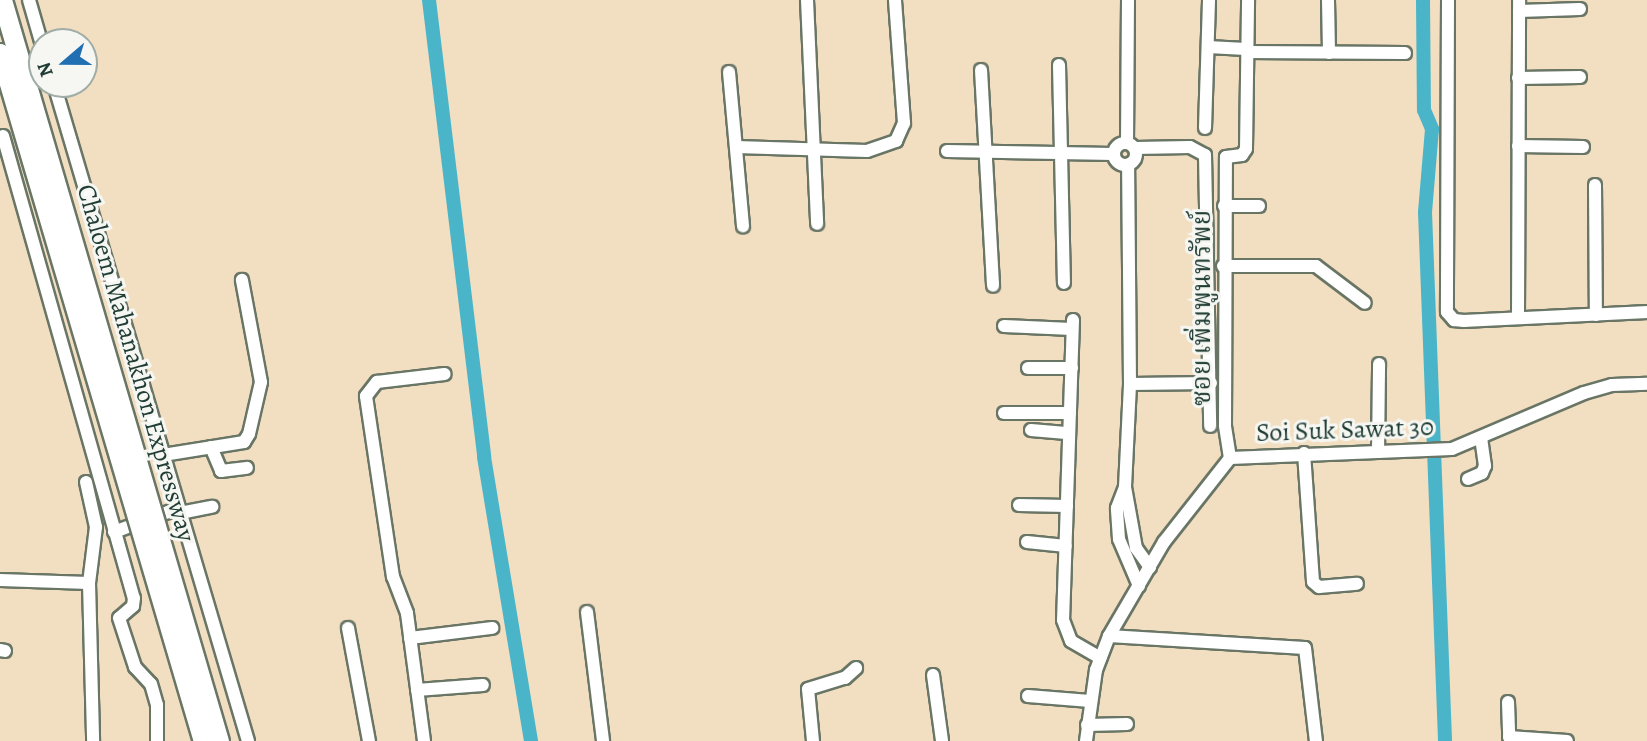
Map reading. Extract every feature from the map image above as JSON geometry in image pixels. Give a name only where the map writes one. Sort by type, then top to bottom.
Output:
[{"type":"highway","name":"Chaloem Mahanakhon Expressway","points":[[2,0],[219,741]]},
{"type":"highway","name":"Chaloem Mahanakhon Expressway","points":[[0,53],[203,741]]},
{"type":"street","points":[[29,0],[37,28]]},
{"type":"street","points":[[807,0],[817,224]]},
{"type":"street","points":[[736,147],[814,147],[867,151],[896,141],[904,123],[895,0]]},
{"type":"street","points":[[1128,0],[1131,146],[1135,158],[1128,165],[1130,384],[1125,487],[1136,548],[1150,568]]},
{"type":"street","points":[[1205,128],[1209,0]]},
{"type":"street","points":[[1244,51],[1248,0]]},
{"type":"street","points":[[1328,0],[1329,53]]},
{"type":"street","points":[[1448,0],[1447,312],[1454,320],[1647,312]]},
{"type":"street","points":[[1518,318],[1518,6],[1580,9]]},
{"type":"street","points":[[0,25],[210,741]]},
{"type":"street","points":[[1208,47],[1244,51],[1405,53]]},
{"type":"street","name":"ซอย เพิ่มพูนทรัพย์","points":[[1230,458],[1226,434],[1224,206],[1226,157],[1242,155],[1246,149],[1244,51]]},
{"type":"street","points":[[1059,65],[1064,283]]},
{"type":"street","points":[[981,70],[988,149],[993,286]]},
{"type":"street","points":[[729,72],[743,226]]},
{"type":"street","points":[[1518,78],[1580,76]]},
{"type":"street","points":[[58,98],[248,741]]},
{"type":"street","points":[[3,136],[134,598],[133,606],[119,618],[135,667],[151,684],[157,705],[157,741]]},
{"type":"street","points":[[1113,154],[1117,145],[1190,147],[1205,155],[1210,426]]},
{"type":"street","points":[[1518,146],[1583,147]]},
{"type":"street","points":[[947,150],[1061,150],[1113,154]]},
{"type":"street","points":[[1113,154],[1118,163],[1128,165]]},
{"type":"street","points":[[1595,185],[1596,315]]},
{"type":"street","points":[[1224,206],[1259,206]]},
{"type":"street","points":[[1223,266],[1316,267],[1365,303]]},
{"type":"street","points":[[163,455],[247,438],[261,388],[242,280]]},
{"type":"street","points":[[1004,326],[1072,325],[1065,629],[1072,641],[1100,658]]},
{"type":"street","points":[[1378,452],[1379,364]]},
{"type":"street","points":[[1028,368],[1072,368]]},
{"type":"street","points":[[424,741],[403,599],[393,577],[366,396],[377,382],[445,374]]},
{"type":"street","points":[[1130,384],[1211,383]]},
{"type":"street","name":"Soi Suk Sawat 30","points":[[1086,741],[1090,701],[1100,658],[1109,636],[1201,490],[1230,458],[1452,449],[1481,439],[1584,393],[1612,386],[1647,384]]},
{"type":"street","points":[[1004,413],[1070,413]]},
{"type":"street","points":[[1031,430],[1069,433]]},
{"type":"street","points":[[1468,479],[1485,466],[1481,439]]},
{"type":"street","points":[[211,447],[221,471],[247,468]]},
{"type":"street","points":[[1304,453],[1313,583],[1319,587],[1357,584]]},
{"type":"street","points":[[86,482],[96,527],[89,583],[93,741]]},
{"type":"street","points":[[1125,487],[1117,508],[1119,539],[1139,586]]},
{"type":"street","points":[[1019,505],[1067,506]]},
{"type":"street","points":[[114,532],[180,510],[212,507]]},
{"type":"street","points":[[1027,542],[1066,546]]},
{"type":"street","points":[[0,580],[89,583]]},
{"type":"street","points":[[587,612],[603,741]]},
{"type":"street","points":[[348,628],[369,741]]},
{"type":"street","points":[[410,638],[492,628]]},
{"type":"street","points":[[1109,636],[1296,644],[1308,655],[1316,741]]},
{"type":"street","points":[[813,741],[808,689],[845,678],[856,668]]},
{"type":"street","points":[[933,675],[942,741]]},
{"type":"street","points":[[417,691],[483,685]]},
{"type":"street","points":[[1028,696],[1090,701]]},
{"type":"street","points":[[1508,702],[1510,737],[1567,741]]},
{"type":"street","points":[[1087,725],[1128,724]]},
{"type":"waterway","points":[[429,0],[484,457],[531,741]]},
{"type":"waterway","points":[[1423,0],[1424,110],[1432,129],[1425,212],[1445,741]]}]
